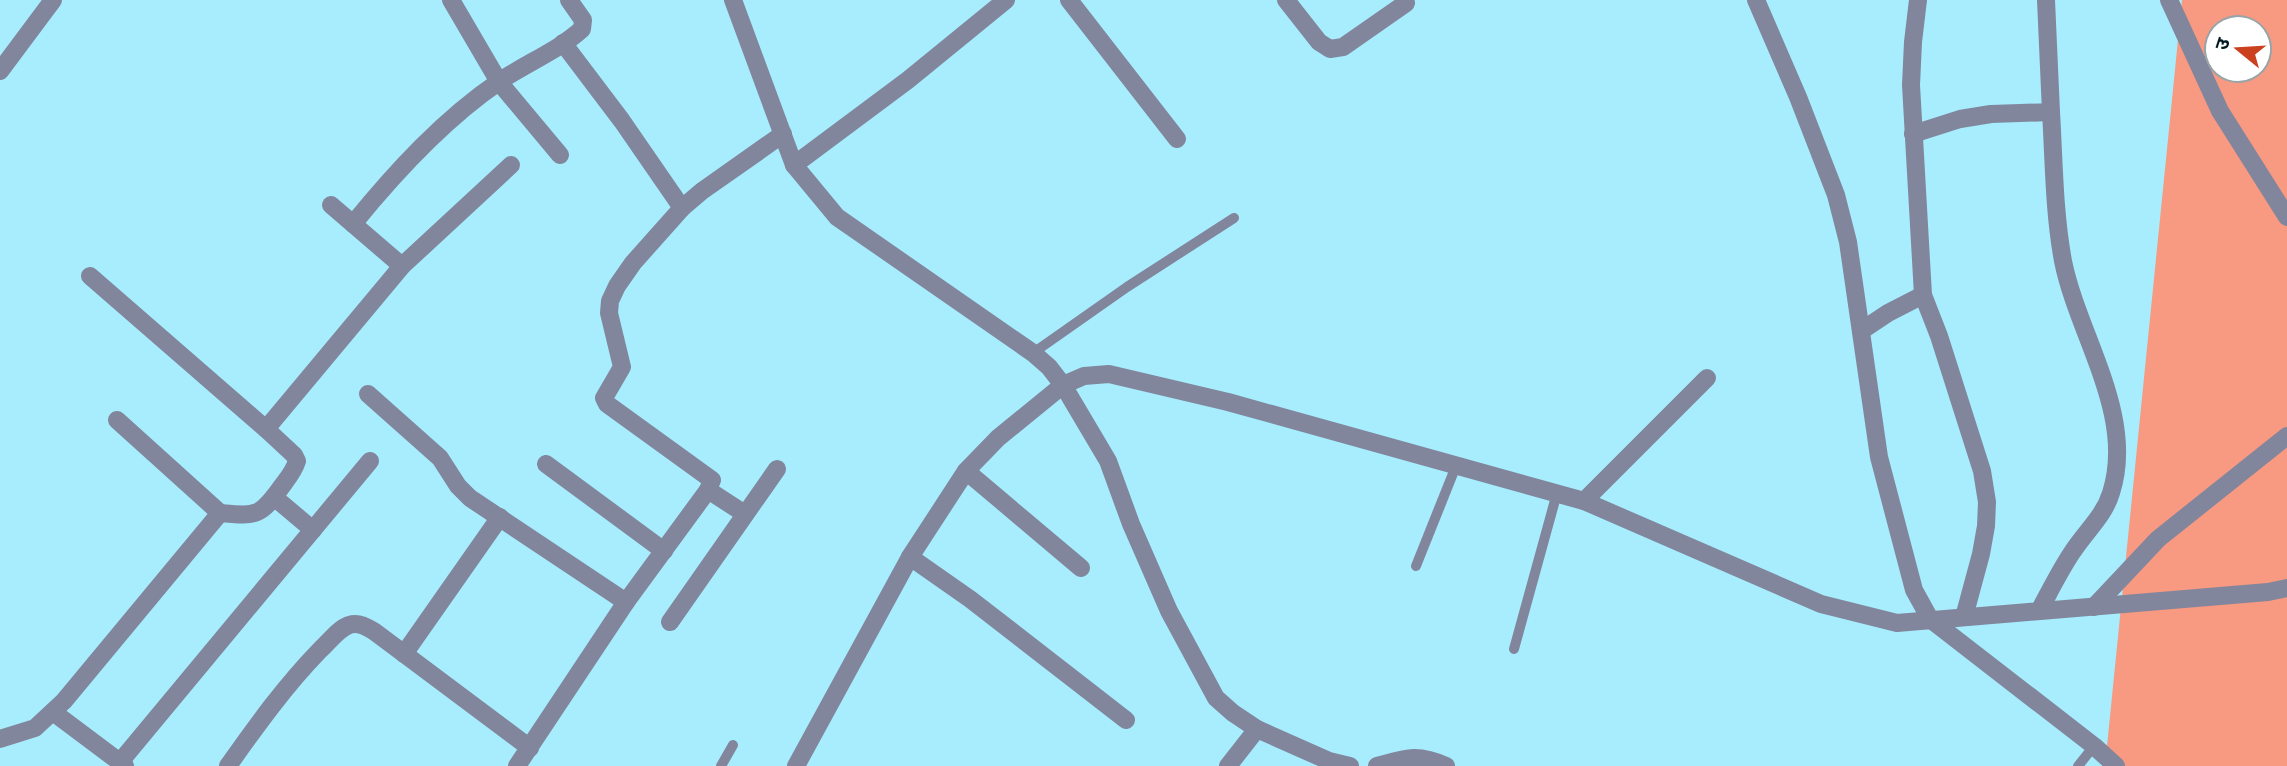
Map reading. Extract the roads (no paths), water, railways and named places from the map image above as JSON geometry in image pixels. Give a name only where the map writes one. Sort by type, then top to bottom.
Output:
[{"type":"street","points":[[0,71],[53,0]]},
{"type":"street","points":[[451,0],[499,82],[560,155]]},
{"type":"street","points":[[354,224],[411,157],[499,82],[582,29],[583,20],[569,0]]},
{"type":"street","points":[[794,165],[908,80],[1006,0]]},
{"type":"street","points":[[1069,0],[1177,139]]},
{"type":"street","points":[[1286,0],[1319,42],[1330,49],[1343,47],[1406,3]]},
{"type":"street","points":[[1756,0],[1836,195],[1848,242],[1880,457],[1914,590],[1930,619],[2116,766]]},
{"type":"street","points":[[1918,0],[1912,63],[1913,134],[1923,295],[1939,336],[1982,471],[1987,502],[1981,554],[1964,617]]},
{"type":"street","points":[[2039,611],[2073,550],[2104,512],[2116,473],[2118,439],[2113,412],[2064,264],[2058,224],[2046,0]]},
{"type":"street","points":[[2169,0],[2220,111],[2287,217]]},
{"type":"street","points":[[736,2],[794,165],[837,217],[1033,353],[1063,385],[1108,461],[1169,611],[1216,698],[1257,729],[1329,761],[1350,766]]},
{"type":"street","points":[[563,43],[622,121],[682,208]]},
{"type":"street","points":[[1913,134],[1960,119],[1991,114],[2051,112]]},
{"type":"street","points":[[517,766],[626,602],[708,490],[712,480],[607,404],[604,398],[622,367],[609,313],[610,301],[633,264],[682,208],[783,134]]},
{"type":"street","points":[[266,429],[402,267],[511,165]]},
{"type":"street","points":[[331,205],[402,267]]},
{"type":"street","points":[[89,276],[294,455],[297,461],[295,469],[260,512],[248,515],[220,513],[117,420]]},
{"type":"street","points":[[1861,331],[1923,295]]},
{"type":"street","points":[[796,766],[910,557],[966,471],[998,438],[1063,385],[1084,376],[1109,374],[1228,402],[1584,501],[1821,604],[1897,623],[2268,592],[2287,588]]},
{"type":"street","points":[[1584,501],[1707,378]]},
{"type":"street","points":[[368,394],[440,458],[458,486],[470,498],[626,602]]},
{"type":"street","points":[[2094,607],[2158,539],[2287,436]]},
{"type":"street","points":[[53,712],[122,764],[370,461]]},
{"type":"street","points":[[546,464],[664,551]]},
{"type":"street","points":[[670,622],[777,469]]},
{"type":"street","points":[[966,471],[1081,568]]},
{"type":"street","points":[[708,490],[745,514]]},
{"type":"street","points":[[274,497],[313,530]]},
{"type":"street","points":[[0,739],[35,728],[53,712],[220,513]]},
{"type":"street","points":[[404,654],[500,517]]},
{"type":"street","points":[[910,557],[970,599],[1126,720]]},
{"type":"street","points":[[228,766],[294,677],[340,630],[351,624],[362,624],[530,747]]},
{"type":"street","points":[[1228,766],[1257,729]]},
{"type":"street","points":[[1377,766],[1413,757],[1433,760],[1446,766]]},
{"type":"lane","points":[[1033,353],[1127,287],[1234,218]]},
{"type":"lane","points":[[1416,566],[1456,466]]},
{"type":"lane","points":[[1514,649],[1557,493]]},
{"type":"lane","points":[[721,766],[733,745]]},
{"type":"lane","points":[[2078,766],[2094,746]]}]
